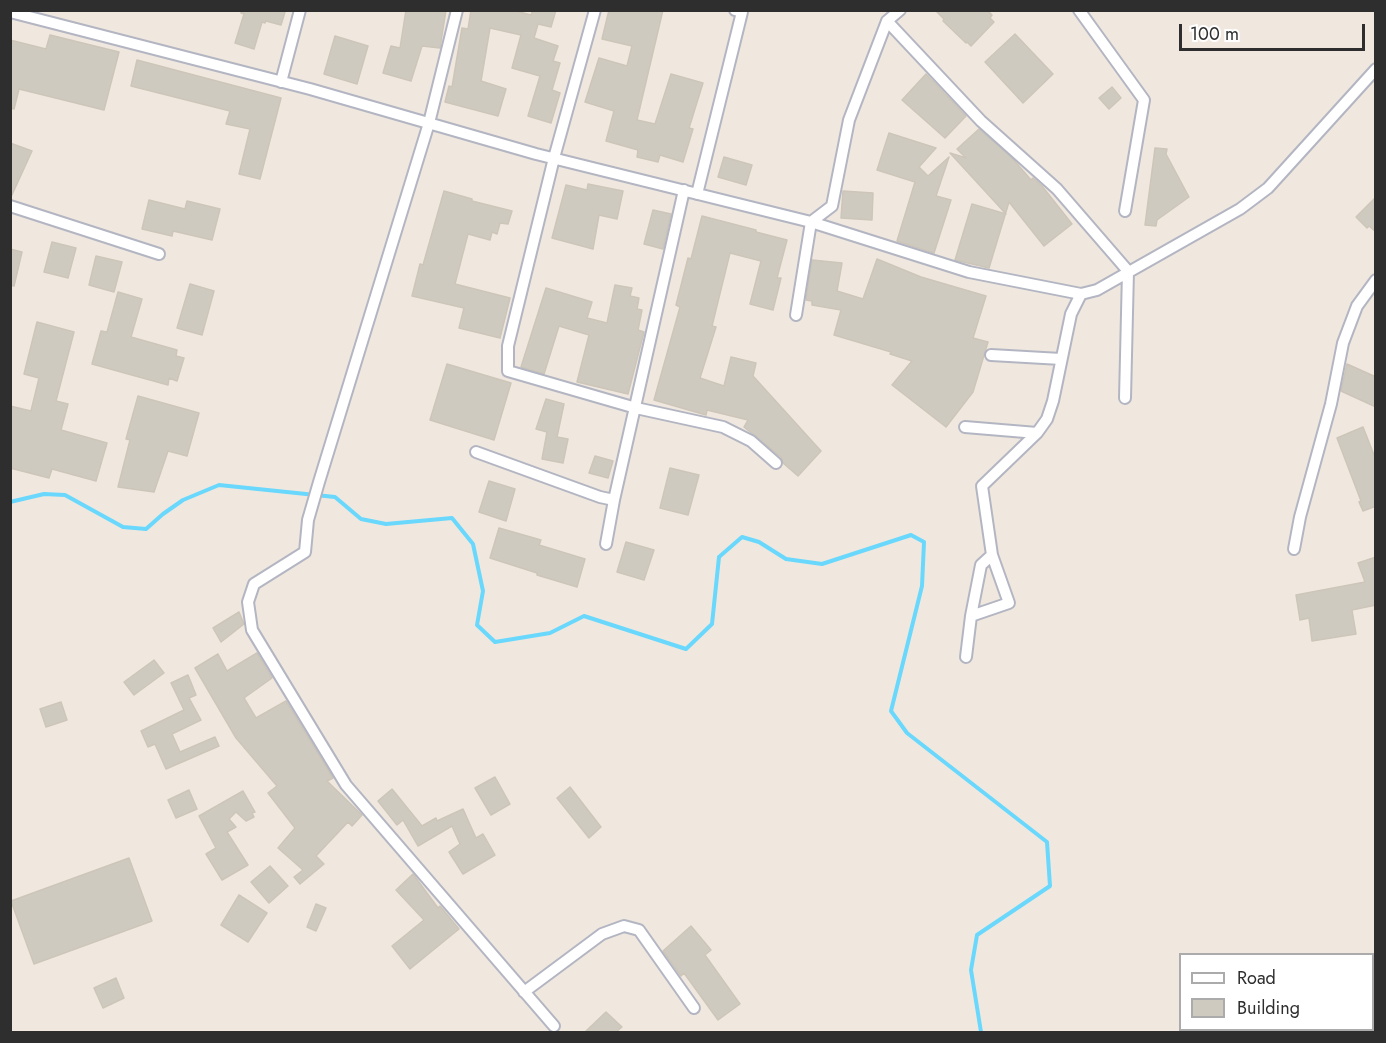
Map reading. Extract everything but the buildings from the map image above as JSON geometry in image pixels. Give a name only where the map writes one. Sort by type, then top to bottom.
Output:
[{"type":"street","points":[[281,82],[300,10]]},
{"type":"street","points":[[457,10],[429,123],[318,482],[308,520],[305,552],[254,584],[248,602],[252,630],[346,785],[554,1026]]},
{"type":"street","points":[[594,10],[554,158],[508,346],[508,371],[636,408],[723,427],[751,441],[776,463]]},
{"type":"street","points":[[698,194],[742,12],[735,10]]},
{"type":"street","points":[[796,315],[811,222],[832,206],[849,120],[887,21],[900,10]]},
{"type":"street","points":[[1078,10],[1144,100],[1125,210]]},
{"type":"street","points":[[10,12],[281,82],[554,158],[811,222],[969,272],[1081,294],[1096,290],[1240,208],[1268,188],[1376,69]]},
{"type":"street","points":[[887,21],[981,121],[1057,189],[1128,271],[1125,398]]},
{"type":"street","points":[[606,544],[684,190]]},
{"type":"street","points":[[10,206],[159,254]]},
{"type":"street","points":[[1294,549],[1300,518],[1331,404],[1343,343],[1357,306],[1376,280]]},
{"type":"street","points":[[971,616],[1009,603],[992,555],[982,486],[1037,433],[1047,419],[1053,401],[1071,314],[1081,294]]},
{"type":"street","points":[[991,355],[1062,359]]},
{"type":"street","points":[[965,427],[1037,433]]},
{"type":"street","points":[[476,452],[614,500]]},
{"type":"street","points":[[966,657],[981,565],[992,555]]},
{"type":"street","points":[[525,992],[602,934],[624,926],[639,930],[694,1008]]},
{"type":"waterway","points":[[10,502],[44,494],[65,495],[123,527],[146,529],[183,500],[219,485],[335,497],[361,519],[386,524],[452,518],[473,544],[483,591],[477,625],[495,642],[550,633],[584,616],[686,649],[712,624],[719,557],[742,537],[759,542],[786,559],[822,564],[911,535],[924,542],[922,586],[891,711],[907,733],[1047,842],[1050,886],[977,935],[971,970],[981,1032]]}]
